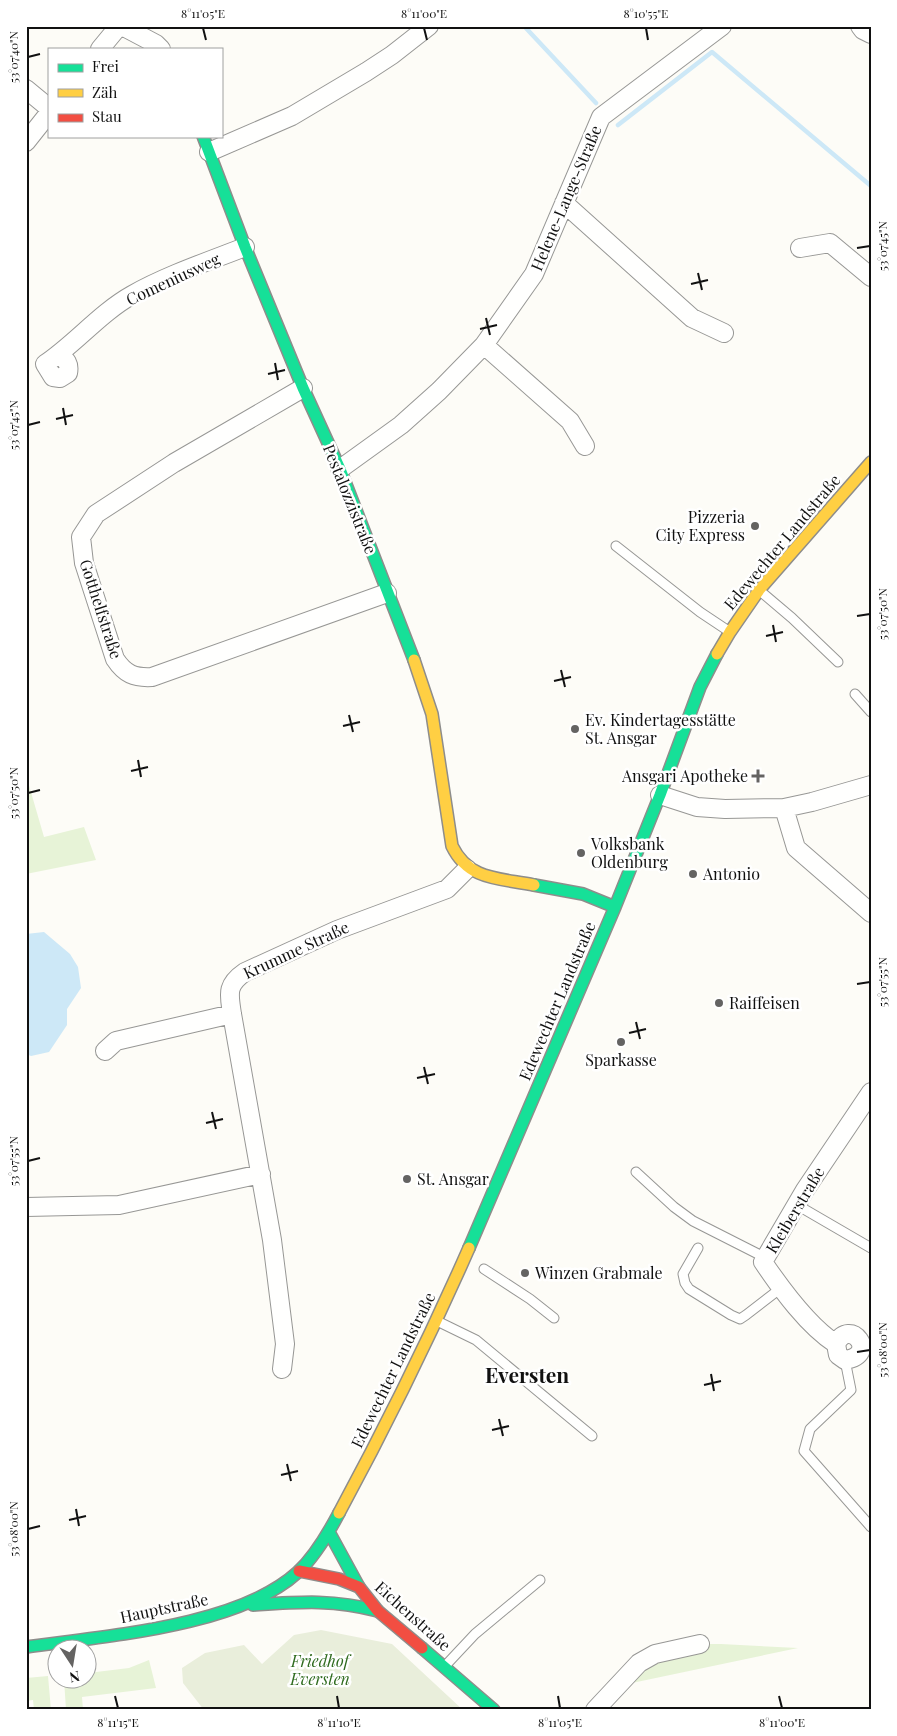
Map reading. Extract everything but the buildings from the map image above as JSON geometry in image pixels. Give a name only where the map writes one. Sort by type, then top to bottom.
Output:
[{"type":"main road","name":"Pestalozzistraße","points":[[206,144],[245,247],[303,388],[340,469],[424,687],[432,714],[452,846],[458,858],[467,869]]},
{"type":"main road","name":"Edewechter Landstraße","points":[[299,1572],[329,1532],[390,1418],[437,1321],[615,907],[709,668],[730,632],[759,590],[871,462]]},
{"type":"main road","points":[[467,869],[482,874],[583,894],[615,907]]},
{"type":"main road","points":[[329,1532],[358,1587]]},
{"type":"main road","points":[[299,1572],[312,1594]]},
{"type":"main road","name":"Eichenstraße","points":[[299,1572],[339,1579],[358,1587],[378,1610],[494,1710]]},
{"type":"main road","name":"Hauptstraße","points":[[26,1647],[181,1623],[240,1606],[270,1592],[299,1572]]},
{"type":"main road","points":[[240,1606],[286,1603],[312,1594],[378,1610]]},
{"type":"street","points":[[101,48],[120,26],[156,44],[160,48]]},
{"type":"street","points":[[206,144],[292,116],[392,55],[429,26]]},
{"type":"street","name":"Helene-Lange-Straße","points":[[340,469],[407,419],[439,392],[484,345],[534,274],[601,117],[722,26]]},
{"type":"street","points":[[860,26],[871,34]]},
{"type":"street","points":[[26,89],[48,107]]},
{"type":"street","points":[[26,142],[48,114]]},
{"type":"street","points":[[564,203],[692,318],[724,333]]},
{"type":"street","points":[[800,248],[830,243],[871,278]]},
{"type":"street","name":"Comeniusweg","points":[[59,354],[86,329],[131,295],[172,276],[245,247]]},
{"type":"street","points":[[484,345],[570,421],[585,446]]},
{"type":"street","name":"Gotthelfstraße","points":[[303,388],[174,463],[96,514],[81,537],[84,563],[115,659],[121,668],[131,676],[141,678],[152,677],[387,593]]},
{"type":"street","points":[[660,795],[697,807],[725,809],[784,808],[812,802],[871,784]]},
{"type":"street","points":[[784,808],[796,848],[871,913]]},
{"type":"street","name":"Krumme Straße","points":[[282,1369],[285,1344],[272,1240],[262,1174],[232,1014],[229,994],[231,984],[245,972],[337,930],[447,888],[467,869]]},
{"type":"street","points":[[110,1046],[232,1014]]},
{"type":"street","name":"Kleiberstraße","points":[[845,1360],[838,1355],[836,1344],[825,1337],[781,1288],[763,1262],[797,1205],[871,1092]]},
{"type":"street","points":[[26,1207],[119,1205],[262,1174]]},
{"type":"street","points":[[836,1344],[839,1338],[847,1334],[854,1335],[866,1345],[854,1359],[845,1360]]},
{"type":"street","points":[[595,1710],[640,1663],[655,1654],[700,1644]]},
{"type":"lane","points":[[616,546],[673,591],[730,632]]},
{"type":"lane","points":[[759,590],[792,618],[838,662]]},
{"type":"lane","points":[[855,694],[871,712]]},
{"type":"lane","points":[[636,1172],[674,1207],[693,1221],[766,1258]]},
{"type":"lane","points":[[797,1205],[871,1248]]},
{"type":"lane","points":[[698,1248],[683,1274],[685,1284],[689,1289],[731,1315],[740,1318],[746,1315],[781,1288]]},
{"type":"lane","points":[[484,1269],[530,1299],[554,1318]]},
{"type":"lane","points":[[437,1321],[476,1340],[592,1436]]},
{"type":"lane","points":[[845,1360],[851,1390],[810,1429],[804,1451],[871,1527]]},
{"type":"lane","points":[[445,1666],[475,1634],[540,1580]]},
{"type":"green space","points":[[26,775],[44,837],[84,827],[96,860],[26,874]]},
{"type":"green space","name":"Friedhof Eversten","points":[[321,1630],[392,1644],[463,1710],[204,1710],[183,1683],[182,1668],[205,1653],[244,1645],[262,1664],[294,1635]]},
{"type":"green space","points":[[700,1644],[798,1648],[632,1683],[639,1663]]},
{"type":"green space","points":[[149,1660],[156,1688],[82,1697],[83,1710],[66,1710],[65,1688],[98,1688],[98,1672],[129,1668]]},
{"type":"green space","points":[[48,1676],[51,1710],[34,1710],[33,1700],[26,1701],[26,1678]]},
{"type":"water","points":[[44,932],[70,954],[78,967],[81,988],[67,1009],[67,1025],[49,1052],[31,1056],[26,1054],[26,934]]},
{"type":"waterway","points":[[524,26],[596,103]]},
{"type":"waterway","points":[[618,125],[712,52],[871,186]]},
{"type":"traffic: fast","points":[[204,138],[245,247],[303,388],[340,469],[414,660]]},
{"type":"traffic: fast","points":[[469,1248],[615,907],[660,795],[700,687],[717,654]]},
{"type":"traffic: fast","points":[[534,885],[583,894],[615,907]]},
{"type":"traffic: fast","points":[[26,1647],[169,1626],[206,1617],[241,1605],[272,1591],[298,1572],[309,1560],[339,1513]]},
{"type":"traffic: fast","points":[[329,1532],[359,1587]]},
{"type":"traffic: fast","points":[[253,1605],[301,1602],[331,1603],[378,1611]]},
{"type":"traffic: fast","points":[[422,1648],[494,1710]]},
{"type":"traffic: slow","points":[[717,654],[759,590],[871,462]]},
{"type":"traffic: slow","points":[[414,660],[432,714],[452,846],[467,866],[476,872],[498,879],[534,885]]},
{"type":"traffic: slow","points":[[339,1513],[407,1382],[469,1248]]},
{"type":"traffic: jam","points":[[299,1571],[339,1579],[359,1587],[378,1611],[422,1648]]},
{"type":"place","name":"Pizzeria City Express","points":[[755,526]]},
{"type":"place","name":"Ev. Kindertagesstätte St. Ansgar","points":[[575,729]]},
{"type":"place","name":"Ansgari Apotheke","points":[[758,776]]},
{"type":"place","name":"Volksbank Oldenburg","points":[[581,853]]},
{"type":"place","name":"Antonio","points":[[693,874]]},
{"type":"place","name":"Raiffeisen","points":[[719,1003]]},
{"type":"place","name":"Sparkasse","points":[[621,1042]]},
{"type":"place","name":"St. Ansgar","points":[[407,1179]]},
{"type":"place","name":"Winzen Grabmale","points":[[525,1273]]},
{"type":"district","name":"Eversten","points":[[527,1376]]}]
